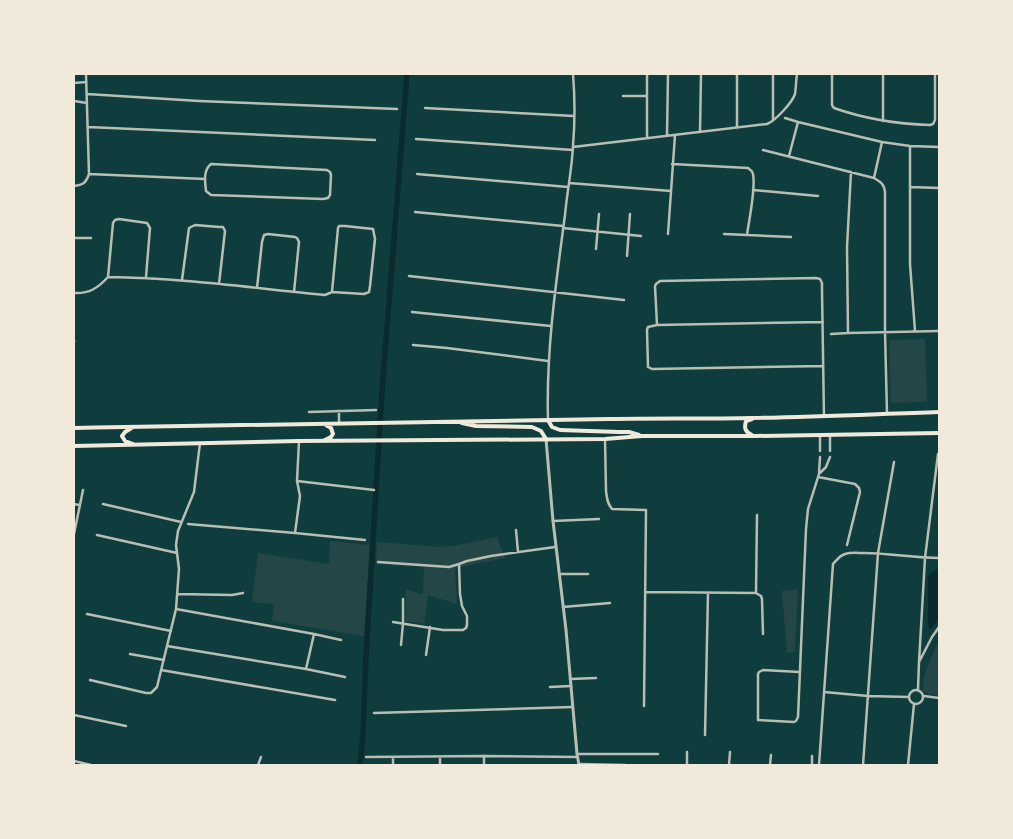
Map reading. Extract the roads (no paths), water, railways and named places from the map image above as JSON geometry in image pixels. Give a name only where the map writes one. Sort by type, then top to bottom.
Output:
[{"type":"main road","points":[[74,428],[754,418],[939,412]]},
{"type":"main road","points":[[754,418],[746,421],[745,428],[756,436]]},
{"type":"main road","points":[[548,420],[552,427],[560,430],[629,432],[642,436]]},
{"type":"main road","points":[[458,422],[468,425],[526,426],[541,431],[546,439]]},
{"type":"main road","points":[[323,442],[333,434],[331,428],[324,424]]},
{"type":"main road","points":[[134,427],[122,436],[125,440],[135,445]]},
{"type":"main road","points":[[74,446],[605,439],[642,436],[756,436],[939,432]]},
{"type":"street","points":[[74,186],[81,185],[87,181],[89,174],[86,74]]},
{"type":"street","points":[[548,420],[548,361],[551,326],[573,149],[573,74]]},
{"type":"street","points":[[646,138],[647,74]]},
{"type":"street","points":[[667,135],[668,74]]},
{"type":"street","points":[[700,132],[701,74]]},
{"type":"street","points":[[737,74],[737,128]]},
{"type":"street","points":[[773,74],[773,121]]},
{"type":"street","points":[[416,139],[573,149],[675,134],[765,125],[773,121],[792,100],[797,74]]},
{"type":"street","points":[[832,74],[832,107],[883,121],[921,124],[933,124],[935,120],[935,74]]},
{"type":"street","points":[[883,74],[883,121]]},
{"type":"street","points":[[74,83],[86,82]]},
{"type":"street","points":[[86,94],[199,102],[397,110]]},
{"type":"street","points":[[623,96],[647,96]]},
{"type":"street","points":[[74,101],[87,103]]},
{"type":"street","points":[[425,108],[574,116]]},
{"type":"street","points":[[785,118],[882,142],[910,146],[939,147]]},
{"type":"street","points":[[789,156],[798,122]]},
{"type":"street","points":[[88,128],[375,140]]},
{"type":"street","points":[[668,234],[675,134]]},
{"type":"street","points":[[874,178],[882,142]]},
{"type":"street","points":[[910,146],[910,264],[915,331]]},
{"type":"street","points":[[763,150],[874,178],[882,182],[884,186],[886,192],[885,332],[887,414]]},
{"type":"street","points":[[211,164],[322,169],[329,171],[331,175],[330,195],[328,198],[323,199],[211,195],[206,191],[205,179],[207,169],[211,164]]},
{"type":"street","points":[[672,164],[748,168],[752,171],[753,190],[747,235]]},
{"type":"street","points":[[848,333],[846,268],[851,172]]},
{"type":"street","points":[[89,174],[205,179]]},
{"type":"street","points":[[417,174],[568,187]]},
{"type":"street","points":[[569,183],[671,191]]},
{"type":"street","points":[[910,187],[939,188]]},
{"type":"street","points":[[753,190],[818,196]]},
{"type":"street","points":[[415,212],[641,236]]},
{"type":"street","points":[[596,249],[599,214]]},
{"type":"street","points":[[627,256],[630,214]]},
{"type":"street","points":[[74,293],[96,289],[108,277],[113,223],[119,219],[147,223],[150,228],[146,277]]},
{"type":"street","points":[[182,280],[189,228],[195,225],[223,227],[225,231],[219,284]]},
{"type":"street","points":[[108,277],[146,277],[325,295],[332,292],[364,294],[369,292],[375,239],[373,229],[345,226],[338,228],[332,292]]},
{"type":"street","points":[[257,288],[262,237],[268,234],[295,237],[299,240],[294,292]]},
{"type":"street","points":[[724,234],[791,237]]},
{"type":"street","points":[[74,238],[91,238]]},
{"type":"street","points":[[408,276],[624,300]]},
{"type":"street","points":[[657,325],[656,284],[660,281],[820,279],[822,282],[824,416]]},
{"type":"street","points":[[412,312],[551,326]]},
{"type":"street","points":[[823,322],[657,325],[647,328],[648,367],[652,369],[823,366]]},
{"type":"street","points":[[831,334],[939,331]]},
{"type":"street","points":[[413,345],[548,361]]},
{"type":"street","points":[[308,412],[376,410]]},
{"type":"street","points":[[339,411],[339,424]]},
{"type":"street","points":[[820,434],[820,451]]},
{"type":"street","points":[[830,434],[830,450]]},
{"type":"street","points":[[546,439],[579,765],[625,765]]},
{"type":"street","points":[[605,439],[606,491],[610,506],[612,509],[646,510],[644,706]]},
{"type":"street","points":[[295,533],[300,496],[297,481],[299,442]]},
{"type":"street","points":[[90,680],[146,693],[151,693],[157,686],[176,609],[179,570],[176,545],[178,531],[194,492],[200,443]]},
{"type":"street","points":[[938,454],[926,558],[918,689],[924,696],[939,698]]},
{"type":"street","points":[[799,672],[763,670],[758,674],[758,720],[794,722],[798,717],[806,529],[808,510],[819,476],[820,457]]},
{"type":"street","points":[[819,476],[826,468],[830,457]]},
{"type":"street","points":[[863,765],[878,552],[894,462]]},
{"type":"street","points":[[819,476],[855,484],[859,488],[860,492],[847,545]]},
{"type":"street","points":[[297,481],[374,490]]},
{"type":"street","points":[[74,534],[83,490]]},
{"type":"street","points":[[74,504],[80,505]]},
{"type":"street","points":[[103,504],[182,522]]},
{"type":"street","points":[[756,593],[757,515]]},
{"type":"street","points":[[553,521],[599,519]]},
{"type":"street","points":[[188,524],[365,540]]},
{"type":"street","points":[[516,530],[518,552]]},
{"type":"street","points":[[97,535],[177,553]]},
{"type":"street","points":[[378,562],[450,567],[467,561],[556,547]]},
{"type":"street","points":[[819,765],[833,564],[844,554],[852,552],[878,552],[939,558]]},
{"type":"street","points":[[393,622],[444,630],[463,630],[466,628],[467,616],[462,606],[460,594],[459,564]]},
{"type":"street","points":[[559,574],[588,574]]},
{"type":"street","points":[[645,592],[756,593],[762,599],[763,634]]},
{"type":"street","points":[[177,594],[232,596],[244,593]]},
{"type":"street","points":[[704,735],[708,593]]},
{"type":"street","points":[[401,645],[403,623],[402,599]]},
{"type":"street","points":[[563,606],[610,603]]},
{"type":"street","points":[[176,609],[341,640]]},
{"type":"street","points":[[87,614],[170,631]]},
{"type":"street","points":[[919,662],[939,627]]},
{"type":"street","points":[[426,655],[430,628]]},
{"type":"street","points":[[306,669],[314,634]]},
{"type":"street","points":[[167,646],[306,669],[345,678]]},
{"type":"street","points":[[130,654],[164,660]]},
{"type":"street","points":[[161,670],[335,700]]},
{"type":"street","points":[[570,679],[596,678]]},
{"type":"street","points":[[550,687],[570,686]]},
{"type":"street","points":[[908,697],[910,692],[918,689]]},
{"type":"street","points":[[824,692],[908,697]]},
{"type":"street","points":[[914,704],[921,702],[924,696]]},
{"type":"street","points":[[908,697],[914,704]]},
{"type":"street","points":[[908,765],[914,704]]},
{"type":"street","points":[[374,713],[572,707]]},
{"type":"street","points":[[74,715],[126,726]]},
{"type":"street","points":[[687,752],[687,765]]},
{"type":"street","points":[[729,765],[730,752]]},
{"type":"street","points":[[366,757],[658,754]]},
{"type":"street","points":[[770,765],[771,755]]},
{"type":"street","points":[[484,756],[484,765]]},
{"type":"street","points":[[812,756],[812,765]]},
{"type":"street","points":[[258,765],[261,757]]},
{"type":"street","points":[[393,757],[393,765]]},
{"type":"street","points":[[440,757],[440,765]]},
{"type":"street","points":[[74,760],[91,765]]},
{"type":"waterway","points":[[360,765],[382,391],[407,74]]}]
